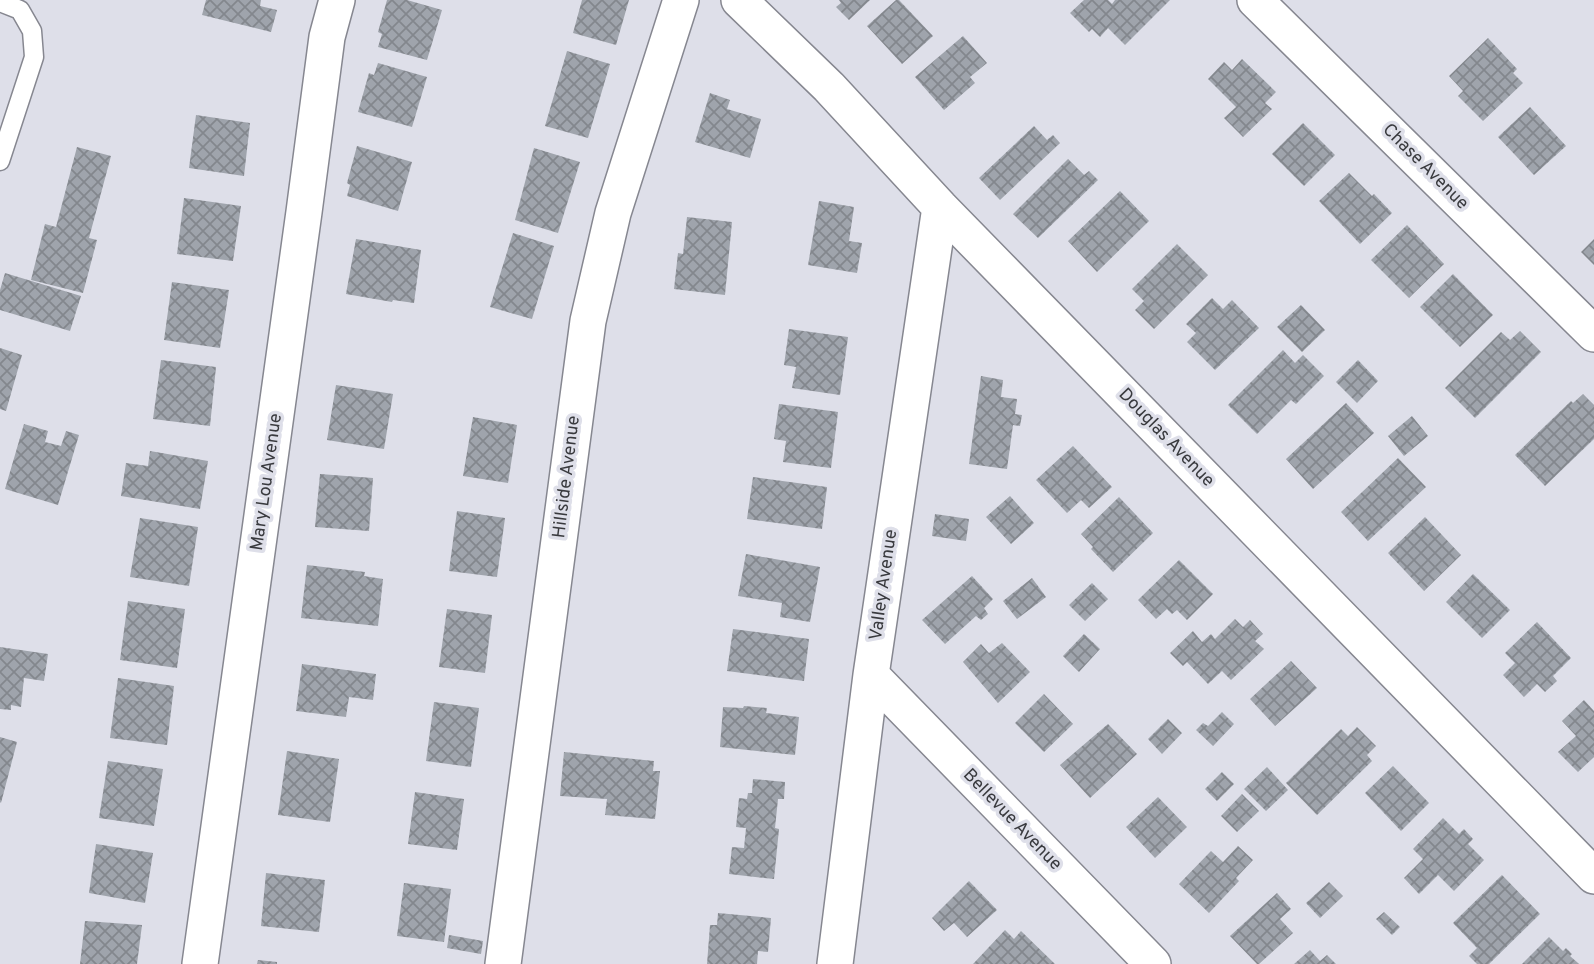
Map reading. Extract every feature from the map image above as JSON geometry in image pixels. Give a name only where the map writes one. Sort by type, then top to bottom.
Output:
[{"type":"street","name":"Mary Lou Avenue","points":[[200,964],[327,37],[337,0]]},
{"type":"street","name":"Hillside Avenue","points":[[503,964],[588,321],[613,213],[681,0]]},
{"type":"street","name":"Douglas Avenue","points":[[739,0],[829,87],[940,206],[1594,876]]},
{"type":"street","name":"Chase Avenue","points":[[1255,0],[1594,334]]},
{"type":"street","name":"Valley Avenue","points":[[835,964],[871,675],[940,206]]},
{"type":"street","name":"Bellevue Avenue","points":[[871,675],[1153,964]]},
{"type":"lane","points":[[0,2],[20,10],[33,31],[34,57],[0,160]]},
{"type":"building","points":[[206,0],[261,0],[260,6],[277,10],[271,32],[202,15]]},
{"type":"building","points":[[387,0],[407,0],[442,10],[427,60],[378,47],[382,34],[378,32]]},
{"type":"building","points":[[582,0],[629,0],[616,45],[573,33]]},
{"type":"building","points":[[839,0],[870,0],[849,20],[836,7],[841,3]]},
{"type":"building","points":[[896,0],[933,36],[902,64],[867,26]]},
{"type":"building","points":[[1084,0],[1108,0],[1112,4],[1115,0],[1170,0],[1125,45],[1108,28],[1100,37],[1092,29],[1089,32],[1070,13]]},
{"type":"building","points":[[963,36],[987,63],[970,77],[975,83],[944,110],[915,77]]},
{"type":"building","points":[[1488,38],[1517,69],[1513,73],[1523,83],[1483,121],[1458,96],[1463,91],[1449,76]]},
{"type":"building","points":[[567,51],[610,64],[588,138],[545,126]]},
{"type":"building","points":[[1242,59],[1276,92],[1265,103],[1272,109],[1243,137],[1224,118],[1236,107],[1208,79],[1224,62],[1232,70]]},
{"type":"building","points":[[378,63],[427,77],[412,127],[358,112],[369,73],[374,75]]},
{"type":"building","points":[[710,93],[730,100],[727,109],[761,119],[750,158],[695,142]]},
{"type":"building","points":[[1530,107],[1566,146],[1534,175],[1498,137]]},
{"type":"building","points":[[196,115],[250,123],[244,176],[189,168]]},
{"type":"building","points":[[1303,123],[1335,155],[1304,186],[1272,154]]},
{"type":"building","points":[[1034,126],[1047,140],[1053,135],[1060,143],[1000,200],[979,178]]},
{"type":"building","points":[[357,146],[412,162],[398,211],[347,196],[350,185],[347,183]]},
{"type":"building","points":[[77,147],[111,156],[89,238],[97,240],[83,293],[31,280],[45,224],[56,227]]},
{"type":"building","points":[[534,148],[580,162],[558,233],[515,220]]},
{"type":"building","points":[[1068,159],[1084,175],[1089,171],[1098,180],[1038,238],[1013,214]]},
{"type":"building","points":[[1349,173],[1392,213],[1360,244],[1319,201]]},
{"type":"building","points":[[1120,191],[1149,221],[1097,272],[1068,241]]},
{"type":"building","points":[[184,198],[241,206],[233,261],[177,254]]},
{"type":"building","points":[[819,201],[854,207],[849,241],[862,243],[857,273],[808,265]]},
{"type":"building","points":[[687,217],[732,222],[725,295],[674,289],[678,253],[683,254]]},
{"type":"building","points":[[1407,225],[1444,264],[1409,298],[1371,260]]},
{"type":"building","points":[[513,233],[554,246],[532,319],[490,307]]},
{"type":"building","points":[[356,239],[421,250],[414,303],[346,294]]},
{"type":"building","points":[[1594,239],[1594,265],[1581,252]]},
{"type":"building","points":[[1177,244],[1208,275],[1154,329],[1135,310],[1144,301],[1132,289]]},
{"type":"building","points":[[5,273],[81,296],[70,331],[0,310],[0,290]]},
{"type":"building","points":[[1453,274],[1493,315],[1460,347],[1420,307]]},
{"type":"building","points":[[172,282],[229,290],[220,348],[164,340]]},
{"type":"building","points":[[1212,298],[1223,309],[1232,300],[1259,328],[1215,370],[1187,342],[1196,333],[1186,324]]},
{"type":"building","points":[[1301,305],[1325,330],[1302,352],[1277,327]]},
{"type":"building","points":[[789,329],[848,337],[840,395],[792,388],[796,367],[784,365]]},
{"type":"building","points":[[1520,331],[1541,352],[1475,418],[1445,388],[1501,332],[1510,340]]},
{"type":"building","points":[[0,348],[22,355],[6,411],[0,409]]},
{"type":"building","points":[[1283,350],[1295,363],[1303,355],[1324,376],[1296,404],[1291,400],[1257,434],[1228,405]]},
{"type":"building","points":[[161,360],[216,367],[210,426],[153,419]]},
{"type":"building","points":[[1358,360],[1378,381],[1357,403],[1336,382]]},
{"type":"building","points":[[981,376],[1003,380],[1001,397],[1017,399],[1015,414],[1022,415],[1020,426],[1013,425],[1007,469],[969,464]]},
{"type":"building","points":[[336,385],[393,394],[384,449],[327,440]]},
{"type":"building","points":[[1583,394],[1594,405],[1594,439],[1545,486],[1515,455],[1571,401],[1573,403]]},
{"type":"building","points":[[1346,403],[1374,433],[1313,489],[1286,459]]},
{"type":"building","points":[[779,404],[838,412],[831,468],[783,462],[786,441],[774,439]]},
{"type":"building","points":[[1412,416],[1428,436],[1404,456],[1388,436]]},
{"type":"building","points":[[473,417],[517,425],[508,483],[463,476]]},
{"type":"building","points":[[24,424],[48,431],[45,442],[61,446],[66,431],[79,435],[58,505],[5,489]]},
{"type":"building","points":[[1073,446],[1112,487],[1089,508],[1081,500],[1067,513],[1036,480]]},
{"type":"building","points":[[150,451],[208,461],[200,509],[121,496],[126,463],[148,466]]},
{"type":"building","points":[[1398,458],[1426,487],[1368,541],[1341,512]]},
{"type":"building","points":[[320,474],[373,478],[369,531],[315,527]]},
{"type":"building","points":[[753,477],[827,487],[822,529],[747,519]]},
{"type":"building","points":[[1010,496],[1034,523],[1011,544],[986,517]]},
{"type":"building","points":[[1119,497],[1153,533],[1113,572],[1081,534]]},
{"type":"building","points":[[457,511],[505,518],[497,577],[449,571]]},
{"type":"building","points":[[935,514],[969,519],[966,541],[932,536]]},
{"type":"building","points":[[1425,517],[1461,555],[1424,591],[1388,553]]},
{"type":"building","points":[[140,518],[198,527],[189,586],[130,577]]},
{"type":"building","points":[[746,554],[820,567],[810,622],[780,617],[782,603],[738,596]]},
{"type":"building","points":[[1179,560],[1213,594],[1187,620],[1177,610],[1172,614],[1167,609],[1156,619],[1138,600]]},
{"type":"building","points":[[307,565],[365,572],[364,576],[383,579],[378,626],[301,618]]},
{"type":"building","points":[[1473,574],[1510,610],[1482,638],[1446,602]]},
{"type":"building","points":[[972,576],[993,599],[984,608],[988,614],[981,620],[976,616],[945,644],[922,620]]},
{"type":"building","points":[[1032,578],[1046,597],[1017,619],[1003,601]]},
{"type":"building","points":[[1092,583],[1108,599],[1085,621],[1069,605]]},
{"type":"building","points":[[128,601],[185,609],[177,668],[120,660]]},
{"type":"building","points":[[447,609],[492,615],[485,673],[439,667]]},
{"type":"building","points":[[1235,619],[1243,627],[1250,620],[1263,634],[1255,641],[1264,649],[1231,680],[1222,671],[1208,684],[1187,662],[1183,666],[1170,653],[1193,631],[1202,642],[1211,634],[1215,639]]},
{"type":"building","points":[[1537,622],[1571,658],[1553,676],[1557,681],[1545,692],[1537,684],[1524,697],[1503,675],[1515,663],[1505,653]]},
{"type":"building","points":[[733,629],[809,639],[804,681],[727,671]]},
{"type":"building","points":[[1084,634],[1100,649],[1079,672],[1063,656]]},
{"type":"building","points":[[1002,643],[1030,672],[998,703],[963,662],[981,644],[989,653]]},
{"type":"building","points":[[0,647],[48,654],[44,681],[24,678],[21,707],[11,705],[11,710],[0,709]]},
{"type":"building","points":[[1291,661],[1317,688],[1275,726],[1250,699]]},
{"type":"building","points":[[302,664],[376,674],[373,700],[349,697],[346,717],[296,711]]},
{"type":"building","points":[[118,678],[174,686],[167,745],[110,738]]},
{"type":"building","points":[[1044,694],[1073,724],[1044,752],[1015,723]]},
{"type":"building","points":[[1584,700],[1594,711],[1594,757],[1578,772],[1558,752],[1576,736],[1562,721]]},
{"type":"building","points":[[434,702],[479,708],[471,767],[426,761]]},
{"type":"building","points":[[723,707],[767,708],[766,713],[799,717],[795,755],[720,747]]},
{"type":"building","points":[[1222,712],[1234,724],[1213,746],[1196,730],[1203,723],[1208,726]]},
{"type":"building","points":[[1168,719],[1182,733],[1162,754],[1148,739]]},
{"type":"building","points":[[1108,724],[1137,754],[1090,798],[1060,765]]},
{"type":"building","points":[[1357,727],[1376,746],[1367,755],[1372,761],[1317,815],[1286,783],[1341,729],[1348,736]]},
{"type":"building","points":[[0,737],[17,742],[1,803],[0,802]]},
{"type":"building","points":[[287,751],[339,759],[330,822],[278,815]]},
{"type":"building","points":[[564,752],[654,761],[653,771],[660,771],[655,819],[605,815],[607,799],[560,796]]},
{"type":"building","points":[[108,761],[163,769],[154,826],[99,818]]},
{"type":"building","points":[[1393,766],[1429,803],[1401,831],[1365,793]]},
{"type":"building","points":[[1267,767],[1288,790],[1266,811],[1244,789]]},
{"type":"building","points":[[1222,772],[1234,784],[1217,801],[1205,789]]},
{"type":"building","points":[[753,779],[785,782],[784,799],[778,799],[775,828],[779,829],[774,879],[729,874],[732,847],[744,848],[746,828],[736,827],[739,798],[747,799],[748,793],[752,793]]},
{"type":"building","points":[[415,792],[464,799],[457,850],[408,844]]},
{"type":"building","points":[[1242,794],[1259,811],[1237,832],[1221,816]]},
{"type":"building","points":[[1158,797],[1187,827],[1155,858],[1126,827]]},
{"type":"building","points":[[1443,818],[1459,834],[1464,829],[1473,839],[1468,844],[1484,860],[1454,891],[1438,875],[1419,894],[1404,878],[1423,859],[1413,849]]},
{"type":"building","points":[[96,844],[153,853],[145,903],[89,893]]},
{"type":"building","points":[[1238,846],[1253,860],[1236,878],[1239,881],[1209,913],[1179,884],[1211,851],[1223,862]]},
{"type":"building","points":[[266,873],[325,880],[319,932],[261,926]]},
{"type":"building","points":[[1502,875],[1540,914],[1489,964],[1477,964],[1469,956],[1477,948],[1453,923]]},
{"type":"building","points":[[969,881],[997,910],[967,937],[954,923],[944,931],[932,918]]},
{"type":"building","points":[[1329,882],[1343,896],[1320,918],[1306,903]]},
{"type":"building","points":[[404,883],[451,889],[444,942],[397,936]]},
{"type":"building","points":[[1277,893],[1291,909],[1280,919],[1293,933],[1257,964],[1230,936]]},
{"type":"building","points":[[1384,912],[1400,927],[1392,935],[1376,919]]},
{"type":"building","points":[[718,913],[771,918],[768,952],[758,951],[757,964],[707,964],[710,925],[717,925]]},
{"type":"building","points":[[85,921],[142,925],[137,964],[80,964]]},
{"type":"building","points":[[1005,930],[1014,939],[1021,931],[1055,964],[973,964]]},
{"type":"building","points":[[449,935],[483,941],[481,954],[447,948]]},
{"type":"building","points":[[1549,937],[1563,951],[1566,948],[1579,964],[1522,964]]},
{"type":"building","points":[[1310,950],[1320,961],[1327,955],[1336,964],[1294,964]]},
{"type":"building","points":[[258,960],[277,962],[277,964],[257,964]]}]
